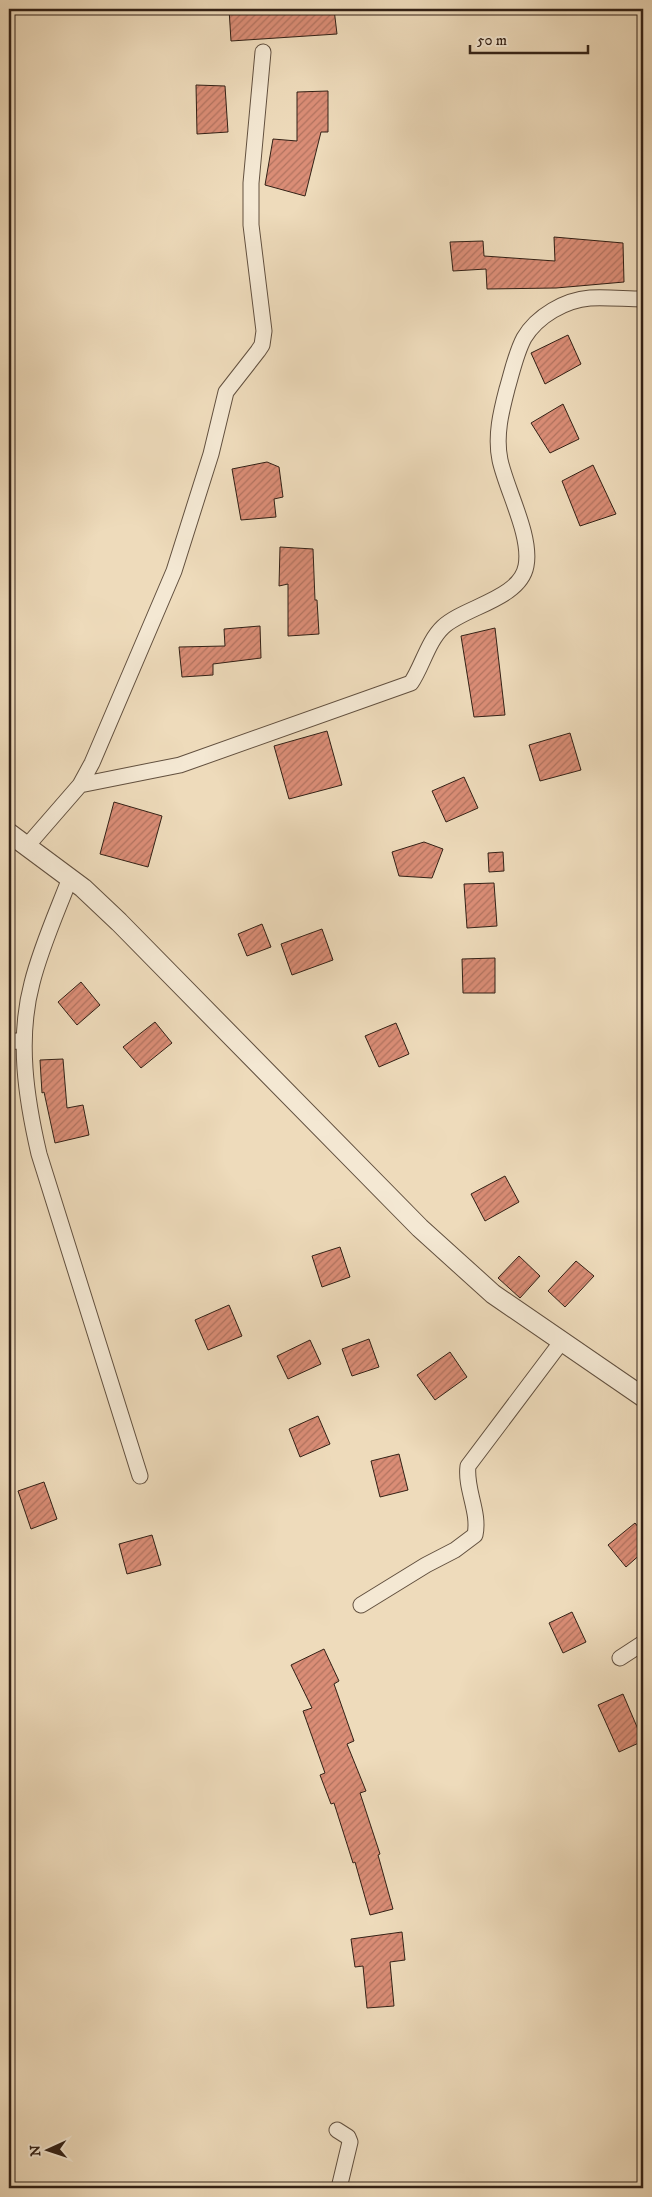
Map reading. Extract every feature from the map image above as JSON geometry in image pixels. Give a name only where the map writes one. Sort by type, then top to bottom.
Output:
[{"type":"street","points":[[27,846],[80,785],[92,763],[174,571],[211,454],[226,392],[258,351],[263,338],[252,225],[251,183],[264,52]]},
{"type":"street","points":[[80,785],[180,765],[411,684],[442,628],[484,605],[518,582],[526,566],[525,544],[514,501],[500,461],[498,444],[500,417],[511,374],[525,337],[544,316],[562,305],[588,298],[643,299]]},
{"type":"street","points":[[9,833],[70,878],[112,915],[186,988],[420,1228],[494,1294],[643,1397]]},
{"type":"street","points":[[70,878],[32,982],[24,1040],[24,1074],[39,1154],[140,1476]]},
{"type":"street","points":[[9,1042],[24,1040]]},
{"type":"street","points":[[361,1605],[455,1550],[475,1535],[477,1526],[467,1476],[468,1466],[562,1341]]},
{"type":"street","points":[[620,1658],[643,1643]]},
{"type":"street","points":[[337,2130],[348,2137],[350,2142],[339,2188]]},
{"type":"building","points":[[229,9],[334,9],[337,34],[231,41]]},
{"type":"building","points":[[196,85],[225,86],[228,132],[197,134]]},
{"type":"building","points":[[328,91],[328,132],[321,132],[305,196],[265,185],[273,139],[297,141],[297,92]]},
{"type":"building","points":[[554,237],[623,243],[624,282],[556,288],[487,289],[486,269],[453,271],[450,242],[483,241],[484,256],[555,261]]},
{"type":"building","points":[[568,335],[581,364],[545,384],[531,353]]},
{"type":"building","points":[[563,404],[579,439],[550,453],[531,423]]},
{"type":"building","points":[[267,462],[279,467],[283,497],[274,499],[276,517],[241,520],[232,469]]},
{"type":"building","points":[[593,465],[616,514],[580,526],[562,481]]},
{"type":"building","points":[[280,547],[313,549],[315,600],[317,600],[319,634],[288,636],[288,584],[279,586]]},
{"type":"building","points":[[260,626],[261,658],[213,664],[213,675],[182,677],[179,647],[225,646],[224,629]]},
{"type":"building","points":[[495,628],[505,715],[474,717],[461,636]]},
{"type":"building","points":[[327,731],[342,785],[289,799],[274,746]]},
{"type":"building","points":[[570,733],[581,770],[540,781],[529,745]]},
{"type":"building","points":[[464,777],[478,808],[446,822],[432,791]]},
{"type":"building","points":[[114,802],[162,816],[148,867],[100,854]]},
{"type":"building","points":[[424,842],[443,849],[432,878],[399,876],[392,852]]},
{"type":"building","points":[[503,852],[504,871],[489,872],[488,853]]},
{"type":"building","points":[[494,883],[497,926],[467,928],[464,884]]},
{"type":"building","points":[[262,924],[271,947],[247,956],[238,934]]},
{"type":"building","points":[[322,929],[333,960],[292,975],[281,944]]},
{"type":"building","points":[[495,958],[495,993],[463,993],[462,959]]},
{"type":"building","points":[[81,982],[100,1005],[77,1025],[58,1002]]},
{"type":"building","points":[[155,1022],[172,1043],[141,1068],[123,1047]]},
{"type":"building","points":[[396,1023],[409,1054],[379,1067],[365,1036]]},
{"type":"building","points":[[63,1059],[67,1108],[83,1105],[89,1135],[55,1143],[44,1092],[42,1093],[40,1060]]},
{"type":"building","points":[[505,1176],[519,1202],[485,1221],[471,1194]]},
{"type":"building","points":[[340,1247],[350,1277],[322,1287],[312,1256]]},
{"type":"building","points":[[519,1256],[540,1276],[520,1298],[498,1278]]},
{"type":"building","points":[[576,1261],[594,1276],[565,1307],[548,1291]]},
{"type":"building","points":[[229,1305],[242,1336],[208,1350],[195,1320]]},
{"type":"building","points":[[369,1339],[379,1367],[352,1376],[342,1349]]},
{"type":"building","points":[[310,1340],[321,1364],[288,1379],[277,1356]]},
{"type":"building","points":[[450,1352],[467,1377],[435,1400],[417,1375]]},
{"type":"building","points":[[318,1416],[330,1444],[300,1457],[289,1429]]},
{"type":"building","points":[[399,1454],[408,1490],[380,1497],[371,1461]]},
{"type":"building","points":[[44,1482],[57,1519],[31,1529],[18,1491]]},
{"type":"building","points":[[635,1523],[643,1533],[643,1552],[626,1567],[608,1545]]},
{"type":"building","points":[[152,1535],[161,1565],[127,1574],[119,1544]]},
{"type":"building","points":[[572,1612],[586,1642],[563,1653],[549,1623]]},
{"type":"building","points":[[324,1649],[339,1681],[334,1684],[354,1741],[347,1744],[366,1791],[360,1793],[380,1854],[378,1855],[393,1909],[370,1915],[355,1862],[353,1863],[334,1803],[331,1804],[320,1775],[325,1773],[303,1711],[312,1708],[291,1665]]},
{"type":"building","points":[[623,1694],[643,1741],[619,1752],[598,1705]]},
{"type":"building","points":[[402,1932],[405,1960],[390,1962],[394,2006],[367,2008],[363,1966],[355,1967],[351,1939]]}]
